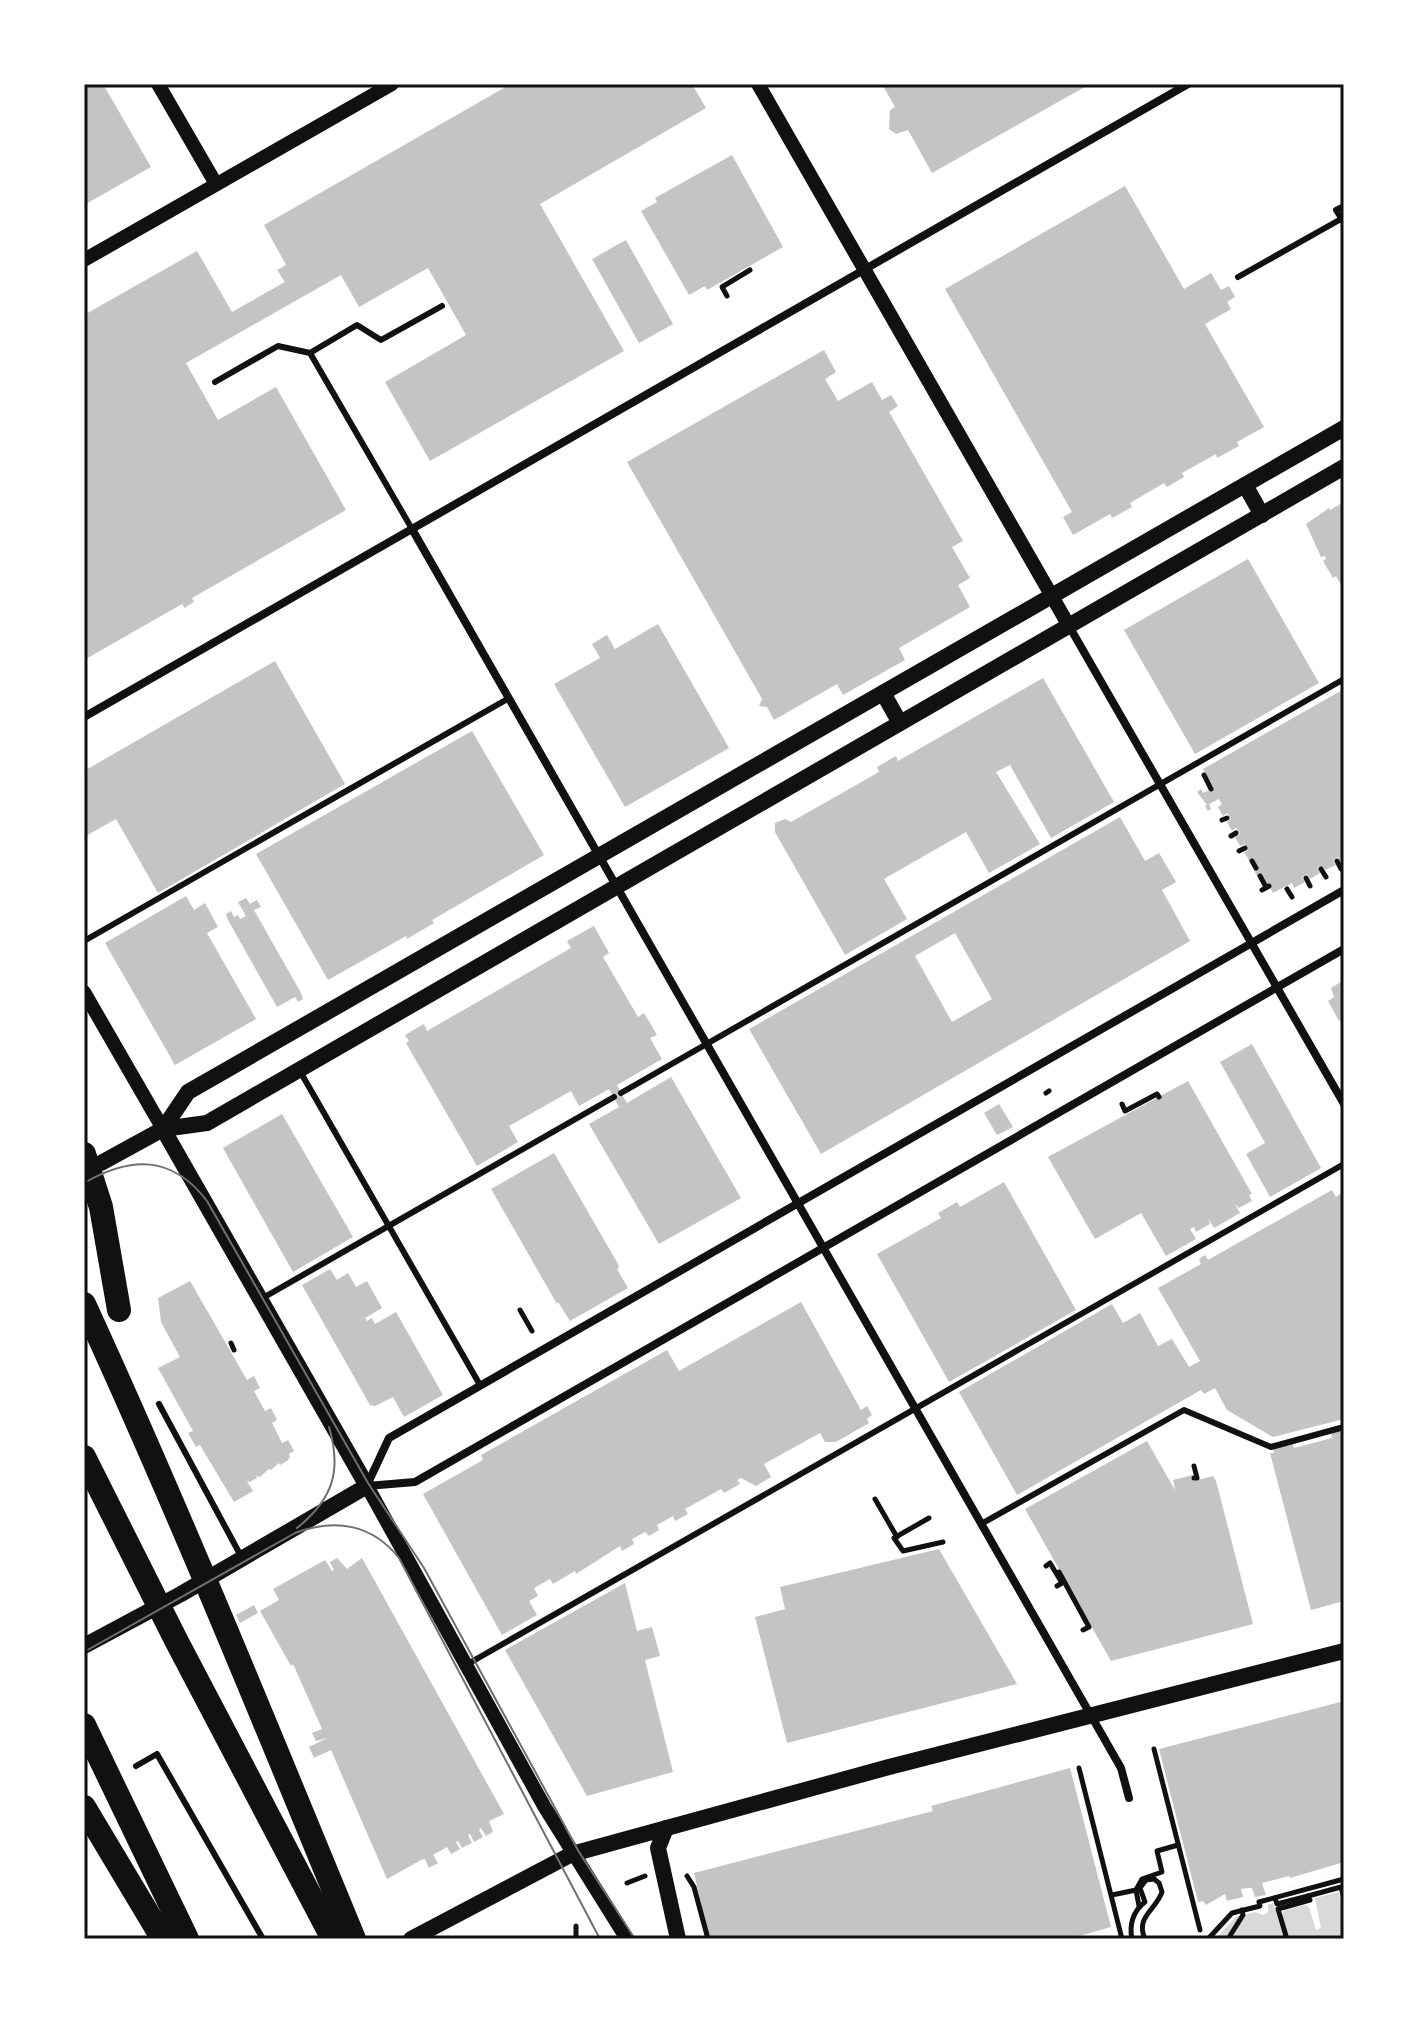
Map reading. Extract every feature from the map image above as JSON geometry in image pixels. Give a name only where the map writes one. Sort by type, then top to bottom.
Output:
[{"type":"highway","points":[[93,1159],[118,1303]]},
{"type":"highway","points":[[84,1304],[155,1462],[354,1939]]},
{"type":"highway","points":[[84,1457],[333,1939]]},
{"type":"highway","points":[[84,1725],[187,1939]]},
{"type":"highway","points":[[84,1807],[163,1939]]},
{"type":"main road","points":[[163,1129],[188,1092],[1344,428]]},
{"type":"main road","points":[[93,1159],[163,1129],[207,1123],[1344,467]]},
{"type":"main road","points":[[1245,485],[1262,515]]},
{"type":"main road","points":[[883,693],[900,723]]},
{"type":"main road","points":[[84,1646],[367,1486],[163,1129]]},
{"type":"main road","points":[[411,1939],[572,1854],[1091,1715],[1344,1651]]},
{"type":"main road","points":[[666,1828],[658,1848],[678,1939]]},
{"type":"street","points":[[158,84],[216,184]]},
{"type":"street","points":[[758,84],[1344,1104]]},
{"type":"street","points":[[84,717],[1188,84]]},
{"type":"street","points":[[84,260],[389,85]]},
{"type":"street","points":[[412,529],[1121,1768],[1129,1798]]},
{"type":"street","points":[[367,1486],[389,1438],[1344,890]]},
{"type":"street","points":[[367,1486],[415,1482],[1344,949]]},
{"type":"street","points":[[84,992],[163,1129]]},
{"type":"street","points":[[367,1486],[572,1854],[627,1939]]},
{"type":"lane","points":[[1238,277],[1343,221],[1336,210],[1344,206]]},
{"type":"lane","points":[[215,382],[278,346],[310,353],[357,325],[381,340],[442,306]]},
{"type":"lane","points":[[310,353],[412,529]]},
{"type":"lane","points":[[621,1093],[1344,679]]},
{"type":"lane","points":[[84,941],[509,698]]},
{"type":"lane","points":[[299,1070],[480,1385]]},
{"type":"lane","points":[[261,1299],[614,1097]]},
{"type":"lane","points":[[466,1665],[1344,1164]]},
{"type":"lane","points":[[159,1404],[242,1558]]},
{"type":"lane","points":[[981,1524],[1184,1410],[1271,1447],[1344,1427]]},
{"type":"lane","points":[[136,1766],[157,1754],[263,1939]]},
{"type":"path","points":[[715,285],[750,271],[722,287],[727,296]]},
{"type":"path","points":[[1201,771],[1211,789]]},
{"type":"path","points":[[1252,861],[1256,868]]},
{"type":"path","points":[[1337,861],[1341,869]]},
{"type":"path","points":[[1321,869],[1326,877]]},
{"type":"path","points":[[1260,876],[1265,887]]},
{"type":"path","points":[[1306,878],[1310,886]]},
{"type":"path","points":[[1287,889],[1292,897]]},
{"type":"path","points":[[1122,1104],[1125,1111],[1158,1095],[1152,1086]]},
{"type":"path","points":[[520,1310],[532,1331]]},
{"type":"path","points":[[1194,1466],[1197,1478],[1194,1478]]},
{"type":"path","points":[[875,1499],[897,1537]]},
{"type":"path","points":[[929,1518],[894,1538],[903,1551],[943,1542]]},
{"type":"path","points":[[1046,1566],[1050,1563],[1058,1572],[1089,1627],[1083,1630]]},
{"type":"path","points":[[1057,1586],[1062,1583],[1058,1572]]},
{"type":"path","points":[[1154,1749],[1200,1930]]},
{"type":"path","points":[[1079,1768],[1122,1939]]},
{"type":"path","points":[[1139,1907],[1136,1890],[1142,1879],[1162,1872],[1157,1851],[1178,1845]]},
{"type":"path","points":[[683,1868],[694,1887],[708,1939]]},
{"type":"path","points":[[627,1883],[648,1875]]},
{"type":"path","points":[[1208,1939],[1232,1913],[1260,1906],[1259,1902],[1344,1879]]},
{"type":"path","points":[[1132,1939],[1131,1925],[1139,1907],[1145,1902],[1140,1892],[1142,1883],[1157,1881],[1162,1894],[1144,1917],[1142,1927],[1145,1939]]},
{"type":"path","points":[[1275,1898],[1279,1904],[1341,1887],[1344,1898]]},
{"type":"path","points":[[1112,1895],[1136,1890]]},
{"type":"path","points":[[1286,1936],[1278,1909],[1310,1900],[1308,1896]]},
{"type":"path","points":[[1228,1939],[1243,1915],[1242,1910]]},
{"type":"path","points":[[576,1926],[576,1939]]},
{"type":"shaded area","points":[[1344,1874],[1344,1939],[1202,1939],[1232,1908],[1251,1903],[1251,1898]]},
{"type":"pier","points":[[1344,1874],[1344,1908],[1339,1892],[1315,1898],[1321,1928],[1316,1930],[1306,1905],[1285,1910],[1282,1914],[1288,1937],[1284,1938],[1273,1903],[1268,1905],[1268,1912],[1264,1915],[1255,1912],[1236,1917],[1215,1939],[1202,1939],[1232,1908],[1251,1903],[1251,1898]]},
{"type":"building","points":[[84,84],[103,84],[151,167],[84,205]]},
{"type":"building","points":[[511,84],[692,84],[706,108],[540,204],[624,351],[430,461],[385,382],[466,335],[428,268],[359,307],[341,275],[186,363],[218,420],[276,387],[346,510],[192,598],[194,602],[185,608],[182,604],[84,660],[84,315],[197,251],[232,312],[285,282],[277,270],[286,265],[264,225]]},
{"type":"building","points":[[882,84],[1090,84],[932,173],[908,130],[896,134],[889,129],[890,110],[895,107]]},
{"type":"building","points":[[732,155],[783,247],[707,290],[705,286],[689,295],[641,211],[657,202],[655,198]]},
{"type":"building","points":[[1125,186],[1184,289],[1211,273],[1221,290],[1229,286],[1235,297],[1227,302],[1231,309],[1205,324],[1264,427],[1237,442],[1239,446],[1217,458],[1216,454],[1182,473],[1184,477],[1167,487],[1164,483],[1130,503],[1132,507],[1112,518],[1110,514],[1073,535],[1063,517],[1072,512],[945,289]]},
{"type":"building","points":[[626,240],[673,324],[639,343],[592,259]]},
{"type":"building","points":[[824,350],[836,372],[825,379],[838,401],[872,382],[882,400],[891,395],[898,406],[889,412],[963,541],[952,547],[970,578],[958,585],[970,607],[899,648],[905,660],[843,695],[837,684],[774,720],[767,707],[759,706],[762,699],[627,462]]},
{"type":"building","points":[[1344,502],[1344,590],[1323,561],[1325,556],[1321,557],[1306,524]]},
{"type":"building","points":[[1248,559],[1319,683],[1195,754],[1124,630]]},
{"type":"building","points":[[658,624],[729,748],[625,807],[554,684],[600,658],[592,644],[607,635],[615,649]]},
{"type":"building","points":[[275,661],[345,784],[158,893],[116,819],[84,837],[84,771]]},
{"type":"building","points":[[1043,678],[1114,802],[1051,838],[1010,765],[996,772],[1040,844],[989,873],[966,832],[884,879],[907,919],[845,955],[775,832],[775,823],[785,819],[791,822],[879,772],[877,767],[896,756],[898,761]]},
{"type":"building","points":[[1344,689],[1344,860],[1340,862],[1338,857],[1333,860],[1336,865],[1325,870],[1322,866],[1317,868],[1320,873],[1310,879],[1307,874],[1302,877],[1305,882],[1294,888],[1292,883],[1273,893],[1262,875],[1258,877],[1253,869],[1258,866],[1254,860],[1250,862],[1244,852],[1248,850],[1245,844],[1240,846],[1235,837],[1240,834],[1236,828],[1232,831],[1227,822],[1231,819],[1227,813],[1223,816],[1218,807],[1222,804],[1219,799],[1209,804],[1211,809],[1208,811],[1197,792],[1201,789],[1203,793],[1213,788],[1203,769]]},
{"type":"building","points":[[472,731],[544,855],[432,920],[434,923],[407,939],[406,936],[328,980],[256,854]]},
{"type":"building","points":[[1120,817],[1145,861],[1159,853],[1176,882],[1162,890],[1190,941],[821,1154],[749,1029]],"holes":[[[955,933],[992,999],[952,1022],[915,956]]]},
{"type":"building","points":[[186,896],[194,910],[205,903],[218,927],[207,933],[256,1019],[175,1065],[105,943]]},
{"type":"building","points":[[246,898],[250,904],[257,900],[261,907],[254,910],[301,993],[303,999],[298,1002],[295,997],[277,1007],[228,920],[226,914],[231,911],[234,917],[238,915],[240,919],[246,916],[238,902]]},
{"type":"building","points":[[594,926],[609,953],[603,957],[638,1017],[644,1013],[657,1035],[650,1038],[662,1059],[617,1085],[621,1093],[627,1103],[671,1077],[741,1198],[659,1244],[589,1124],[619,1107],[609,1089],[579,1106],[571,1091],[509,1126],[518,1142],[477,1166],[406,1043],[409,1041],[405,1035],[424,1024],[427,1031],[571,948],[567,941]]},
{"type":"building","points":[[1344,980],[1344,1019],[1339,1021],[1328,1001],[1334,997],[1331,988]]},
{"type":"building","points":[[1252,1044],[1321,1168],[1270,1197],[1246,1154],[1265,1143],[1220,1062]]},
{"type":"building","points":[[1188,1081],[1252,1194],[1249,1195],[1252,1201],[1239,1208],[1235,1204],[1240,1213],[1214,1228],[1208,1219],[1210,1224],[1196,1232],[1194,1227],[1190,1229],[1196,1239],[1166,1256],[1141,1213],[1095,1239],[1048,1157]]},
{"type":"building","points":[[999,1104],[1013,1127],[997,1135],[984,1113]]},
{"type":"building","points":[[282,1114],[353,1237],[293,1272],[223,1148]]},
{"type":"building","points":[[554,1153],[618,1264],[617,1269],[628,1288],[570,1321],[557,1304],[491,1189]]},
{"type":"building","points":[[1004,1182],[1076,1310],[949,1382],[877,1254],[941,1218],[938,1213],[957,1202],[960,1207]]},
{"type":"building","points":[[1332,1190],[1336,1197],[1340,1194],[1344,1200],[1344,1419],[1273,1437],[1227,1410],[1215,1388],[1204,1394],[1201,1390],[1017,1495],[959,1392],[1112,1304],[1123,1323],[1140,1313],[1158,1346],[1172,1339],[1189,1367],[1200,1361],[1158,1288],[1201,1264],[1199,1259],[1205,1255],[1208,1260]]},
{"type":"building","points":[[330,1269],[337,1280],[348,1273],[356,1287],[367,1281],[382,1308],[365,1318],[367,1321],[372,1318],[375,1324],[396,1312],[443,1395],[404,1417],[393,1397],[375,1406],[370,1405],[302,1285]]},
{"type":"building","points":[[190,1281],[247,1380],[254,1376],[260,1388],[254,1391],[265,1411],[271,1408],[277,1420],[272,1423],[282,1443],[288,1440],[294,1451],[287,1461],[247,1481],[253,1491],[234,1502],[200,1445],[196,1447],[188,1433],[193,1431],[158,1368],[180,1357],[161,1322],[158,1298]]},
{"type":"building","points":[[801,1302],[861,1410],[867,1406],[872,1415],[867,1419],[869,1423],[836,1442],[825,1442],[820,1433],[764,1464],[771,1477],[756,1486],[741,1478],[737,1480],[740,1484],[724,1493],[721,1489],[685,1509],[688,1514],[675,1521],[673,1516],[657,1525],[659,1530],[649,1536],[645,1532],[632,1539],[634,1544],[622,1551],[620,1546],[576,1574],[575,1571],[553,1584],[550,1579],[534,1588],[538,1596],[529,1601],[537,1615],[502,1635],[423,1494],[483,1460],[481,1455],[667,1350],[679,1371]]},
{"type":"building","points":[[1344,1429],[1344,1601],[1311,1610],[1270,1453],[1274,1453],[1273,1447],[1292,1442],[1294,1448],[1332,1438],[1331,1432]]},
{"type":"building","points":[[1147,1441],[1175,1490],[1173,1480],[1193,1475],[1194,1481],[1213,1476],[1216,1481],[1253,1624],[1111,1661],[1025,1509]]},
{"type":"building","points":[[939,1549],[1017,1684],[787,1743],[755,1617],[785,1609],[780,1587]]},
{"type":"building","points":[[337,1558],[347,1569],[362,1558],[504,1814],[489,1821],[493,1832],[486,1836],[481,1828],[483,1837],[474,1842],[470,1834],[472,1843],[462,1848],[458,1841],[460,1849],[451,1854],[447,1847],[433,1855],[438,1863],[429,1868],[425,1859],[421,1860],[387,1879],[331,1750],[314,1758],[309,1747],[327,1738],[316,1741],[312,1733],[322,1729],[293,1664],[291,1666],[260,1611],[279,1600],[273,1589],[325,1560],[332,1571],[330,1562]]},
{"type":"building","points":[[625,1583],[637,1631],[652,1627],[660,1656],[645,1660],[673,1772],[587,1796],[505,1650]]},
{"type":"building","points":[[254,1605],[258,1613],[240,1623],[236,1615]]},
{"type":"building","points":[[1344,1701],[1344,1862],[1262,1883],[1266,1895],[1255,1897],[1252,1888],[1248,1888],[1241,1889],[1243,1897],[1227,1901],[1225,1894],[1206,1905],[1203,1901],[1198,1902],[1159,1749]]},
{"type":"building","points":[[1070,1768],[1111,1927],[1069,1939],[709,1939],[694,1873],[933,1811],[931,1806]]},
{"type":"tram line","points":[[84,1183],[118,1168],[150,1165],[180,1175],[207,1201],[368,1483],[424,1568],[579,1852],[635,1939]]},
{"type":"tram line","points":[[297,1528],[319,1506],[331,1483],[335,1457],[329,1427]]},
{"type":"tram line","points":[[84,1652],[295,1533],[338,1525],[365,1531],[399,1558],[600,1939]]}]
